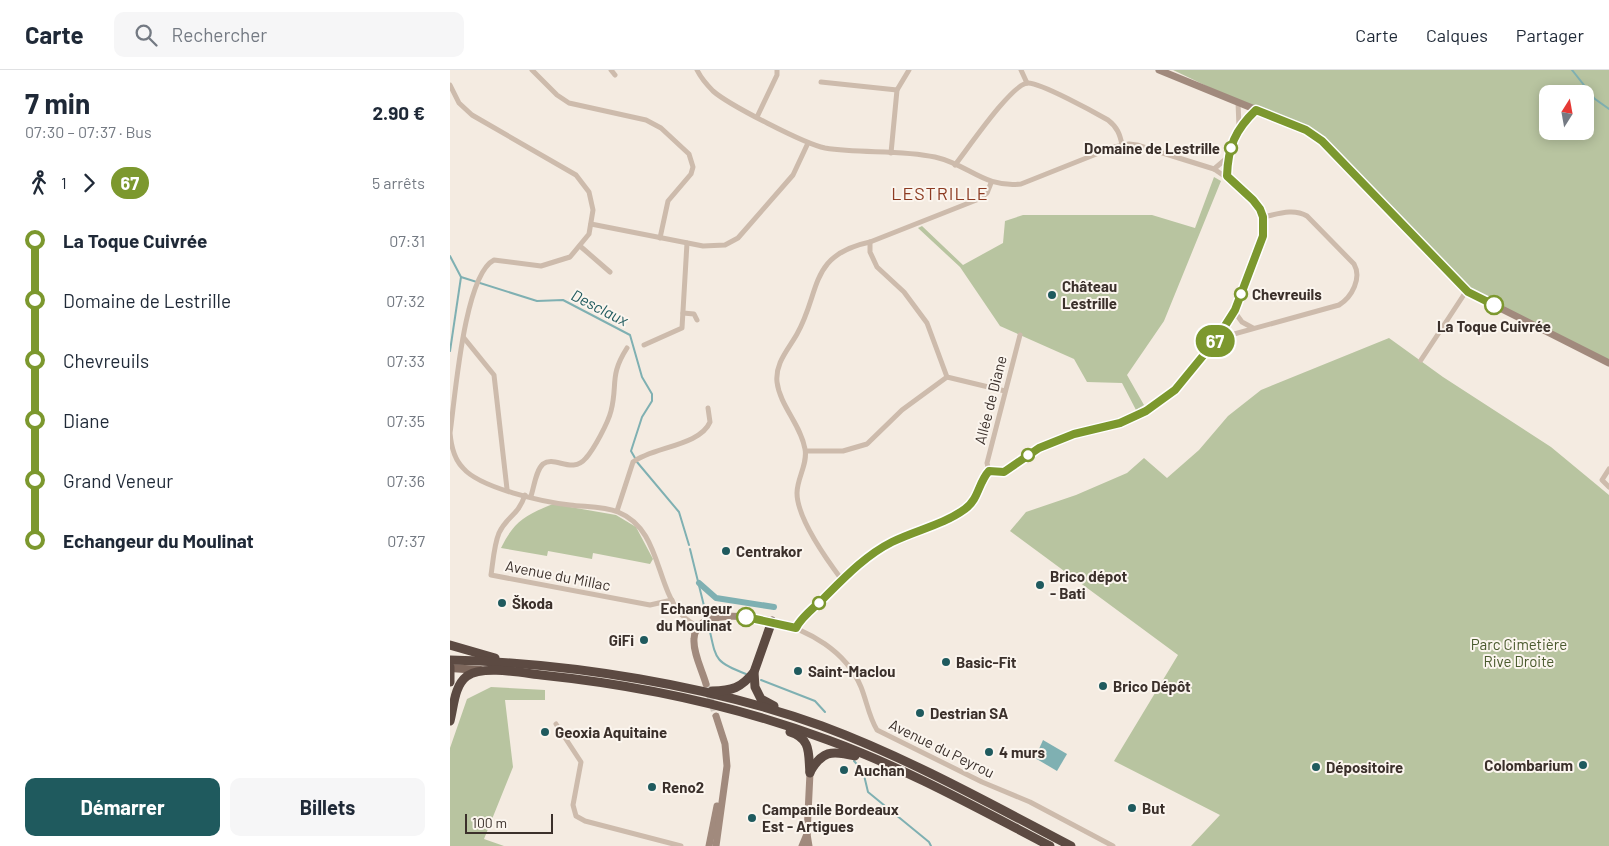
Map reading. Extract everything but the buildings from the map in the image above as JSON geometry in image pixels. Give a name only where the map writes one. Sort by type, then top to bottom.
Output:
[{"type":"highway","points":[[695,691],[735,689],[742,686],[754,672],[772,621]]},
{"type":"highway","points":[[450,645],[523,664]]},
{"type":"highway","points":[[450,660],[523,664],[609,675],[744,702],[802,719],[879,750],[946,781],[1071,846]]},
{"type":"highway","points":[[450,668],[450,682]]},
{"type":"highway","points":[[450,721],[460,683],[467,676],[481,670],[565,678],[710,705],[792,727],[884,764],[942,790],[1050,846]]},
{"type":"highway","points":[[754,672],[757,693],[765,702],[833,726],[861,738],[879,750]]},
{"type":"highway","points":[[710,705],[724,713],[784,730],[802,738],[809,749],[810,772]]},
{"type":"highway","points":[[810,772],[820,757],[835,752],[884,764]]},
{"type":"main road","points":[[450,668],[481,670]]},
{"type":"street","points":[[532,70],[569,103],[646,120],[661,128],[689,154],[693,160],[691,174],[668,201],[660,238]]},
{"type":"street","points":[[697,70],[714,92],[757,117],[808,142],[827,148],[936,158],[991,182],[1007,185],[1021,184],[1122,145],[1137,145],[1214,169],[1227,176],[1253,200],[1263,217],[1263,236],[1234,311],[1216,340],[1175,390],[1146,411],[1120,423],[1074,434],[1039,448],[1004,472],[989,471],[983,478],[975,499],[966,508],[944,522],[893,542],[873,553],[842,580],[796,628]]},
{"type":"street","points":[[757,117],[777,75],[777,70]]},
{"type":"street","points":[[891,153],[897,90],[909,70]]},
{"type":"street","points":[[1021,70],[1027,83]]},
{"type":"street","points":[[1159,70],[1306,130],[1322,141],[1467,290],[1609,363]]},
{"type":"street","points":[[608,71],[615,75]]},
{"type":"street","points":[[821,82],[897,90]]},
{"type":"street","points":[[955,165],[1009,96],[1027,83],[1042,88],[1108,120],[1115,126],[1121,136],[1122,145]]},
{"type":"street","points":[[450,85],[459,103],[472,115],[576,175],[584,184],[591,199],[591,224],[580,246],[570,257],[549,265],[533,266],[494,260],[486,266],[481,274],[469,305],[450,433],[451,443],[463,469],[475,478],[531,496],[568,505],[617,511],[626,516],[642,530],[672,600],[683,617],[698,627]]},
{"type":"street","points":[[1227,176],[1227,158],[1239,126],[1238,102]]},
{"type":"street","points":[[1239,126],[1256,110]]},
{"type":"street","points":[[591,224],[703,246],[725,245],[738,238],[793,175],[808,142]]},
{"type":"street","points":[[1214,169],[1227,158]]},
{"type":"street","points":[[842,580],[808,526],[798,503],[797,491],[806,451],[778,390],[777,373],[783,355],[797,334],[818,277],[825,267],[844,251],[979,199],[987,193],[991,182]]},
{"type":"street","points":[[1216,340],[1339,305],[1350,296],[1357,278],[1357,270],[1354,264],[1307,216],[1301,213],[1290,212],[1263,217]]},
{"type":"street","points":[[870,242],[870,252],[877,267],[904,292],[927,323],[947,377]]},
{"type":"street","points":[[644,345],[682,328],[687,243]]},
{"type":"street","points":[[580,246],[610,272]]},
{"type":"street","points":[[1421,360],[1467,290]]},
{"type":"street","points":[[1234,311],[1248,326],[1256,328]]},
{"type":"street","points":[[683,313],[694,314],[697,320]]},
{"type":"street","name":"Allée de Diane","points":[[989,471],[987,463],[1020,335]]},
{"type":"street","points":[[464,338],[494,375],[507,489]]},
{"type":"street","points":[[531,496],[539,469],[544,464],[550,462],[573,466],[581,464],[587,457],[611,410],[614,376],[627,348]]},
{"type":"street","points":[[947,377],[1005,392]]},
{"type":"street","points":[[806,451],[843,451],[867,444],[902,410],[947,377]]},
{"type":"street","points":[[617,511],[633,462],[646,454],[672,446],[705,430],[710,422],[708,408]]},
{"type":"street","points":[[1609,469],[1602,480],[1609,487]]},
{"type":"street","name":"Avenue du Millac","points":[[525,494],[521,507],[505,523],[498,534],[491,575],[650,605],[672,600]]},
{"type":"street","points":[[706,684],[694,636],[698,627],[707,620],[725,617],[752,617],[772,621]]},
{"type":"street","name":"Avenue du Peyrou","points":[[772,621],[796,628],[842,657],[861,687],[871,720],[877,730],[982,782],[1030,802],[1113,846]]},
{"type":"street","points":[[716,716],[726,752],[727,766],[716,846]]},
{"type":"street","points":[[556,724],[581,762],[573,805],[576,816],[585,822],[681,846]]},
{"type":"street","points":[[809,846],[807,834],[810,772]]},
{"type":"street","points":[[709,846],[717,806],[724,789]]},
{"type":"street","points":[[802,846],[807,834]]},
{"type":"green space","points":[[1173,70],[1609,70],[1609,363],[1468,292],[1322,141]]},
{"type":"green space","name":"Domaine de Lestrille","points":[[1214,177],[1221,181],[1164,321],[1127,375],[1144,405],[1136,410],[1122,383],[1087,382],[1074,359],[1000,326],[960,267],[918,228],[922,226],[963,265],[1003,243],[1005,221],[1023,215],[1152,215],[1195,228]]},
{"type":"green space","name":"Parc Cimetière Rive Droite","points":[[1389,338],[1443,377],[1551,447],[1609,495],[1609,846],[1191,846],[1220,815],[1114,761],[1178,655],[1010,531],[1026,512],[1076,495],[1127,473],[1144,458],[1167,478],[1199,450],[1228,416],[1261,390]]},
{"type":"green space","points":[[553,504],[616,515],[636,527],[653,559],[650,564],[593,553],[592,559],[548,551],[547,556],[501,548],[516,525],[535,512]]},
{"type":"green space","points":[[491,687],[545,690],[545,700],[505,700],[513,767],[484,839],[504,846],[450,846],[450,748],[467,699]]},
{"type":"water","points":[[1043,740],[1067,754],[1057,771],[1035,758]]},
{"type":"waterway","points":[[1572,70],[1595,99],[1609,109]]},
{"type":"waterway","points":[[450,256],[461,277]]},
{"type":"waterway","name":"Desclaux","points":[[461,277],[537,301],[563,300],[630,335],[642,377],[652,394],[652,401],[642,417],[631,451],[635,458]]},
{"type":"waterway","points":[[450,351],[461,277]]},
{"type":"waterway","name":"Desclaux","points":[[637,462],[679,512],[689,545]]},
{"type":"waterway","name":"Desclaux","points":[[690,549],[706,614]]},
{"type":"waterway","points":[[699,583],[716,598],[774,607]]},
{"type":"waterway","name":"Desclaux","points":[[709,627],[718,658],[728,666],[746,674]]},
{"type":"waterway","name":"Desclaux","points":[[761,680],[815,701],[825,712]]},
{"type":"waterway","name":"Desclaux","points":[[854,761],[863,771],[868,792],[929,842],[931,846]]},
{"type":"tunnel","points":[[706,684],[716,716]]},
{"type":"bus line","name":"67","points":[[746,617],[772,621],[796,628],[842,580],[873,553],[893,542],[944,522],[966,508],[975,499],[983,478],[989,471],[1004,472],[1039,448],[1074,434],[1120,423],[1136,417],[1175,390],[1216,340],[1235,310],[1263,236],[1263,217],[1260,209],[1227,176],[1227,158],[1239,126],[1256,110],[1306,130],[1322,141],[1468,292],[1494,305]]},
{"type":"place","name":"Domaine de Lestrille","points":[[1231,148]]},
{"type":"place","name":"Chevreuils","points":[[1241,294]]},
{"type":"place","name":"Château Lestrille","points":[[1052,295]]},
{"type":"place","name":"La Toque Cuivrée","points":[[1494,305]]},
{"type":"place","name":"Centrakor","points":[[726,551]]},
{"type":"place","name":"Brico dépot - Bati","points":[[1040,585]]},
{"type":"place","name":"Škoda","points":[[502,603]]},
{"type":"place","name":"Echangeur du Moulinat","points":[[746,617]]},
{"type":"place","name":"GiFi","points":[[644,640]]},
{"type":"place","name":"Basic-Fit","points":[[946,662]]},
{"type":"place","name":"Saint-Maclou","points":[[798,671]]},
{"type":"place","name":"Brico Dépôt","points":[[1103,686]]},
{"type":"place","name":"Destrian SA","points":[[920,713]]},
{"type":"place","name":"Geoxia Aquitaine","points":[[545,732]]},
{"type":"place","name":"4 murs","points":[[989,752]]},
{"type":"place","name":"Colombarium","points":[[1583,765]]},
{"type":"place","name":"Dépositoire","points":[[1316,767]]},
{"type":"place","name":"Auchan","points":[[844,770]]},
{"type":"place","name":"Reno2","points":[[652,787]]},
{"type":"place","name":"But","points":[[1132,808]]},
{"type":"place","name":"Campanile Bordeaux Est - Artigues","points":[[752,818]]},
{"type":"district","name":"LESTRILLE","points":[[940,193]]}]
